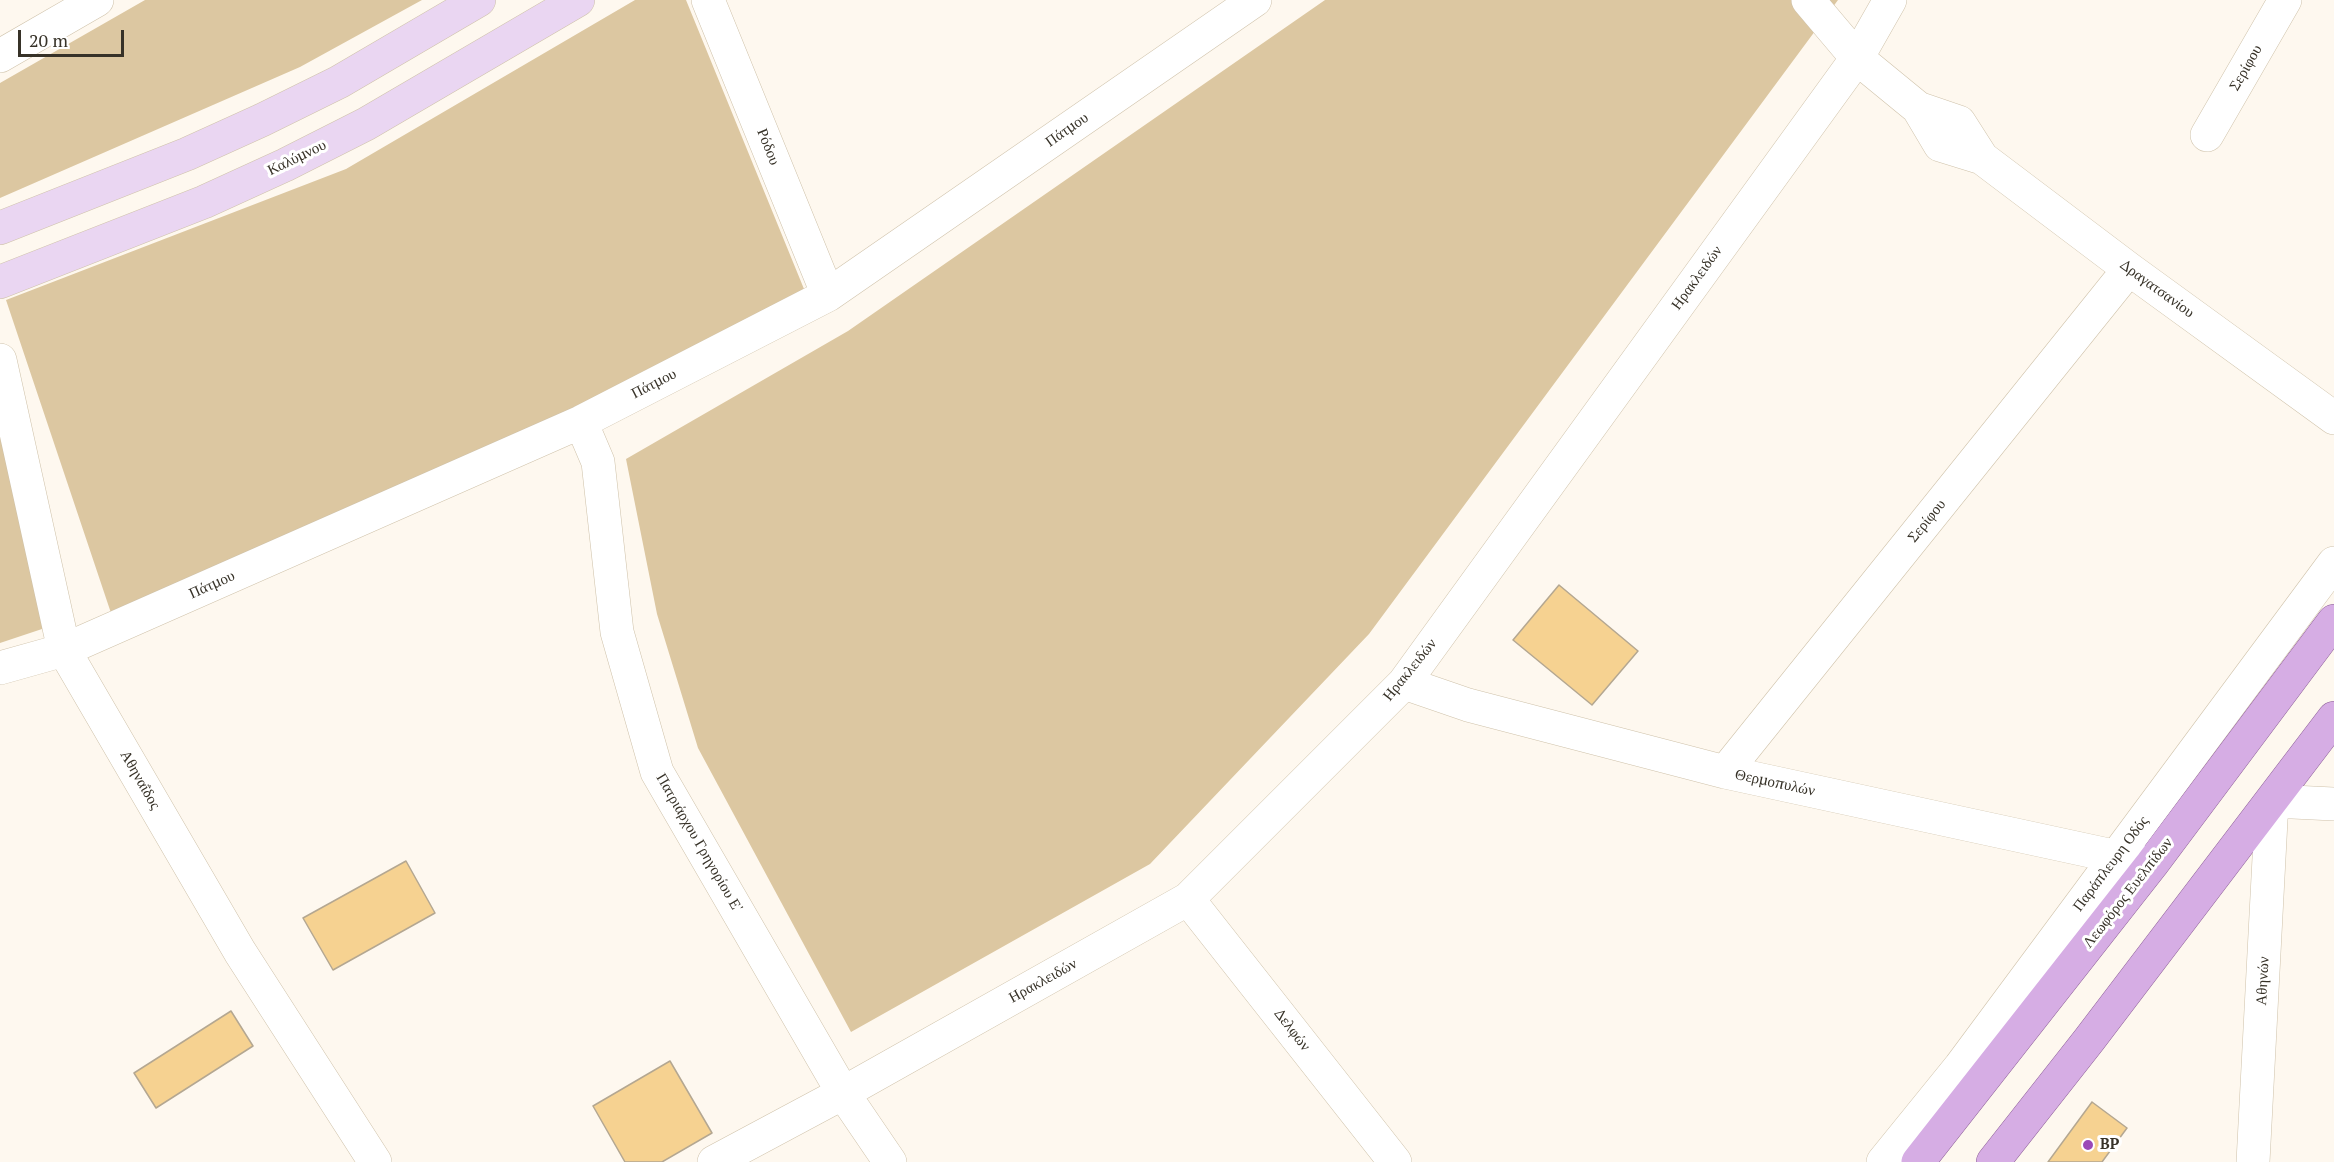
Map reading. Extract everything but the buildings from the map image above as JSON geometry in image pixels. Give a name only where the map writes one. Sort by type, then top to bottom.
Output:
[{"type":"main road","points":[[0,228],[187,154],[262,120],[339,82],[479,0]]},
{"type":"main road","name":"Καλύμνου","points":[[0,282],[204,202],[285,165],[375,118],[578,0]]},
{"type":"main road","name":"Λεωφόρος Ευελπίδων","points":[[1918,1162],[2152,864],[2334,621]]},
{"type":"main road","points":[[1993,1162],[2089,1040],[2334,718]]},
{"type":"street","points":[[0,56],[97,0]]},
{"type":"street","name":"Ρόδου","points":[[708,0],[828,295]]},
{"type":"street","name":"Πάτμου","points":[[0,668],[64,650],[580,422],[828,295],[1255,0]]},
{"type":"street","name":"Δραγατσανίου","points":[[1808,0],[1857,58],[1918,108],[1940,144],[1982,158],[2129,269],[2334,418]]},
{"type":"street","name":"Ηρακλειδών","points":[[714,1162],[843,1093],[1188,899],[1404,683],[1857,58],[1890,0]]},
{"type":"street","name":"Σερίφου","points":[[2207,135],[2285,0]]},
{"type":"street","name":"Σερίφου","points":[[1725,772],[2129,269]]},
{"type":"street","name":"Αθηναΐδος","points":[[0,360],[64,650],[240,952],[375,1162]]},
{"type":"street","name":"Πατριάρχου Γρηγορίου Ε'","points":[[580,422],[598,462],[617,632],[657,771],[843,1093],[890,1162]]},
{"type":"street","name":"Παράπλευρη Οδός","points":[[1883,1162],[1960,1068],[2334,563]]},
{"type":"street","name":"Θερμοπυλών","points":[[1404,683],[1468,705],[1725,772],[2152,864]]},
{"type":"street","points":[[2272,801],[2334,804]]},
{"type":"street","name":"Αθηνών","points":[[2253,1162],[2272,801]]},
{"type":"street","name":"Δελφών","points":[[1188,899],[1395,1162]]},
{"type":"shaded area","points":[[145,0],[422,0],[300,67],[0,198],[0,83]]},
{"type":"shaded area","points":[[635,0],[686,0],[804,289],[569,419],[112,616],[6,300],[346,169]]},
{"type":"shaded area","points":[[1325,0],[1838,0],[1369,634],[1150,864],[851,1032],[698,748],[657,614],[626,459],[848,331]]},
{"type":"shaded area","points":[[0,422],[45,628],[0,643]]},
{"type":"place","name":"BP","points":[[2088,1145]]}]
